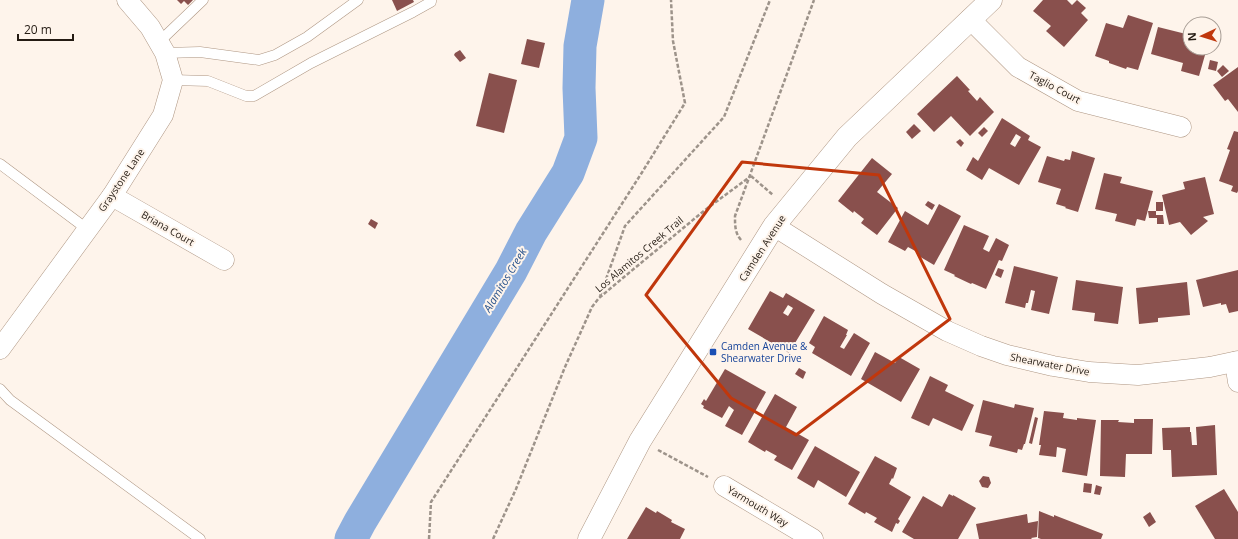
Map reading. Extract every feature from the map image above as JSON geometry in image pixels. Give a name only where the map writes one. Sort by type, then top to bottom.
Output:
[{"type":"street","points":[[127,0],[150,27],[162,47],[173,80]]},
{"type":"street","name":"Camden Avenue","points":[[589,539],[640,441],[774,226],[847,137],[991,0]]},
{"type":"street","name":"Taglio Court","points":[[970,19],[1018,67],[1078,100],[1181,127]]},
{"type":"street","name":"Graystone Lane","points":[[0,349],[112,196],[163,115],[173,80]]},
{"type":"street","name":"Briana Court","points":[[112,196],[224,260]]},
{"type":"street","name":"Shearwater Drive","points":[[774,226],[882,294],[947,331],[981,346],[1007,355],[1053,366],[1090,372],[1138,375],[1210,367],[1236,361]]},
{"type":"street","points":[[1236,361],[1238,382]]},
{"type":"street","name":"Yarmouth Way","points":[[724,486],[813,539]]},
{"type":"lane","points":[[162,47],[203,0]]},
{"type":"lane","points":[[162,47],[259,60],[275,55],[307,37],[358,0]]},
{"type":"lane","points":[[173,80],[208,81],[246,96],[254,96],[311,63],[413,12],[431,2],[431,0]]},
{"type":"lane","points":[[0,164],[87,229]]},
{"type":"lane","points":[[0,389],[10,400],[200,539]]},
{"type":"path","points":[[429,539],[431,502],[637,180],[685,102],[673,41],[671,0]]},
{"type":"path","points":[[599,298],[625,226],[724,117],[770,0]]},
{"type":"path","points":[[757,253],[736,234],[735,216],[751,176],[778,96],[814,0]]},
{"type":"path","points":[[751,176],[789,208]]},
{"type":"path","name":"Los Alamitos Creek Trail","points":[[493,539],[516,489],[592,307],[599,298],[624,276],[705,210],[751,176]]},
{"type":"path","points":[[640,441],[724,486]]},
{"type":"highlighted area","points":[[742,162],[879,175],[950,319],[796,435],[731,398],[646,295]]},
{"type":"building","points":[[177,0],[193,0],[188,5],[184,1],[181,4]]},
{"type":"building","points":[[392,0],[413,0],[414,2],[397,11]]},
{"type":"building","points":[[1043,0],[1067,0],[1072,5],[1077,0],[1086,8],[1081,13],[1088,20],[1064,47],[1046,31],[1051,26],[1033,11]]},
{"type":"building","points":[[1128,15],[1153,23],[1138,70],[1127,67],[1126,69],[1095,56],[1106,23],[1123,28]]},
{"type":"building","points":[[1158,27],[1182,33],[1182,56],[1205,56],[1199,76],[1181,71],[1183,63],[1151,54]]},
{"type":"building","points":[[527,39],[545,43],[539,68],[521,64]]},
{"type":"building","points":[[460,50],[466,58],[460,62],[454,55]]},
{"type":"building","points":[[1210,60],[1218,62],[1216,71],[1208,69]]},
{"type":"building","points":[[1223,65],[1229,71],[1222,77],[1217,71]]},
{"type":"building","points":[[1238,67],[1238,112],[1228,99],[1225,101],[1213,85]]},
{"type":"building","points":[[489,73],[517,80],[504,133],[476,126]]},
{"type":"building","points":[[957,76],[970,90],[968,91],[977,101],[980,97],[994,112],[970,136],[951,116],[934,132],[917,114]]},
{"type":"building","points":[[1002,118],[1030,136],[1028,140],[1041,147],[1019,185],[989,168],[982,180],[966,170],[973,157],[978,161]],"holes":[[[1016,134],[1021,137],[1015,147],[1010,144]]]},
{"type":"building","points":[[914,124],[921,131],[912,139],[906,132]]},
{"type":"building","points":[[984,127],[988,131],[982,137],[978,133]]},
{"type":"building","points":[[1234,131],[1238,132],[1237,193],[1231,191],[1233,186],[1219,181],[1230,150],[1227,149]]},
{"type":"building","points":[[960,139],[964,143],[961,147],[956,142]]},
{"type":"building","points":[[1072,151],[1095,158],[1078,212],[1056,204],[1061,189],[1038,182],[1047,156],[1064,161],[1065,159],[1070,160]]},
{"type":"building","points":[[872,158],[892,174],[877,192],[898,208],[877,235],[861,223],[864,219],[854,211],[853,213],[838,201]]},
{"type":"building","points":[[1104,173],[1122,177],[1120,183],[1153,191],[1145,221],[1137,219],[1135,226],[1115,221],[1117,214],[1095,209]]},
{"type":"building","points":[[1205,177],[1214,214],[1203,217],[1208,221],[1191,235],[1180,222],[1169,225],[1162,195],[1185,189],[1183,182]]},
{"type":"building","points":[[928,201],[935,205],[932,210],[925,205]]},
{"type":"building","points":[[1156,202],[1163,202],[1163,211],[1156,211]]},
{"type":"building","points":[[939,204],[961,216],[934,265],[917,255],[919,253],[908,247],[905,251],[888,242],[905,211],[928,225]]},
{"type":"building","points":[[1148,211],[1156,211],[1156,215],[1163,215],[1164,224],[1157,224],[1157,218],[1149,218]]},
{"type":"building","points":[[371,219],[378,223],[375,229],[368,224]]},
{"type":"building","points":[[964,225],[989,236],[983,249],[989,252],[996,238],[1009,245],[1002,261],[999,260],[986,289],[972,283],[971,284],[944,270]]},
{"type":"building","points":[[1014,266],[1058,277],[1049,314],[1031,310],[1035,291],[1031,290],[1028,303],[1026,303],[1025,308],[1005,303]]},
{"type":"building","points":[[998,268],[1004,270],[1001,278],[995,275]]},
{"type":"building","points":[[1238,270],[1238,311],[1229,313],[1226,304],[1221,305],[1221,303],[1203,307],[1196,280]]},
{"type":"building","points":[[1076,280],[1123,287],[1118,324],[1094,321],[1095,313],[1072,310]]},
{"type":"building","points":[[1187,282],[1190,315],[1158,318],[1158,322],[1139,324],[1136,288]]},
{"type":"building","points":[[770,291],[783,298],[786,293],[815,310],[789,353],[748,329]],"holes":[[[788,305],[793,308],[788,316],[783,313]]]},
{"type":"building","points":[[824,316],[848,330],[847,335],[840,347],[844,349],[854,333],[870,343],[851,376],[812,353],[815,347],[809,343]]},
{"type":"building","points":[[875,352],[895,363],[899,357],[920,369],[901,402],[861,379]]},
{"type":"building","points":[[799,368],[806,372],[803,379],[795,374]]},
{"type":"building","points":[[725,369],[766,392],[742,435],[725,426],[734,410],[729,406],[722,418],[703,408],[704,406],[701,404],[704,399],[706,401]]},
{"type":"building","points":[[930,376],[948,385],[945,391],[974,405],[962,431],[933,418],[929,426],[911,418]]},
{"type":"building","points":[[775,394],[797,407],[786,427],[809,440],[792,470],[774,460],[777,456],[766,450],[765,452],[748,442]]},
{"type":"building","points":[[983,400],[1014,408],[1015,404],[1034,408],[1025,444],[1022,450],[1018,449],[1017,453],[989,446],[992,436],[975,432]]},
{"type":"building","points":[[1044,411],[1064,413],[1063,418],[1096,420],[1087,476],[1062,472],[1066,449],[1057,447],[1056,457],[1039,455]]},
{"type":"building","points":[[1035,417],[1038,418],[1032,444],[1029,443]]},
{"type":"building","points":[[1134,419],[1153,419],[1152,454],[1126,454],[1125,477],[1100,476],[1101,420],[1119,420],[1118,422],[1134,423]]},
{"type":"building","points":[[1215,425],[1217,475],[1172,477],[1171,450],[1163,450],[1162,428],[1190,427],[1192,445],[1197,445],[1196,427]]},
{"type":"building","points":[[815,446],[860,472],[846,497],[818,480],[814,488],[797,478]]},
{"type":"building","points":[[875,456],[897,468],[893,479],[892,478],[889,484],[911,497],[898,519],[900,521],[898,524],[896,523],[892,532],[874,522],[877,518],[866,512],[865,514],[848,504]]},
{"type":"building","points":[[983,476],[989,477],[991,483],[988,488],[982,487],[979,481]]},
{"type":"building","points":[[1084,483],[1092,484],[1091,493],[1083,492]]},
{"type":"building","points":[[1096,485],[1102,487],[1100,495],[1094,494]]},
{"type":"building","points":[[1224,489],[1238,512],[1238,539],[1215,539],[1195,506]]},
{"type":"building","points":[[949,494],[976,508],[958,539],[914,539],[902,532],[923,496],[942,507]]},
{"type":"building","points":[[646,507],[656,513],[657,511],[672,520],[671,522],[685,529],[680,539],[627,539]]},
{"type":"building","points":[[1039,511],[1054,517],[1054,515],[1103,534],[1101,539],[1038,538]]},
{"type":"building","points":[[1150,512],[1156,522],[1149,527],[1143,517]]},
{"type":"building","points":[[1027,514],[1028,523],[1038,521],[1037,537],[1031,538],[1032,539],[979,539],[976,524]]},
{"type":"waterway","name":"Alamitos Creek","points":[[351,539],[511,271],[531,232],[568,173],[581,138],[579,88],[580,46],[588,0]]},
{"type":"place","name":"Camden Avenue & Shearwater Drive","points":[[713,352]]}]
